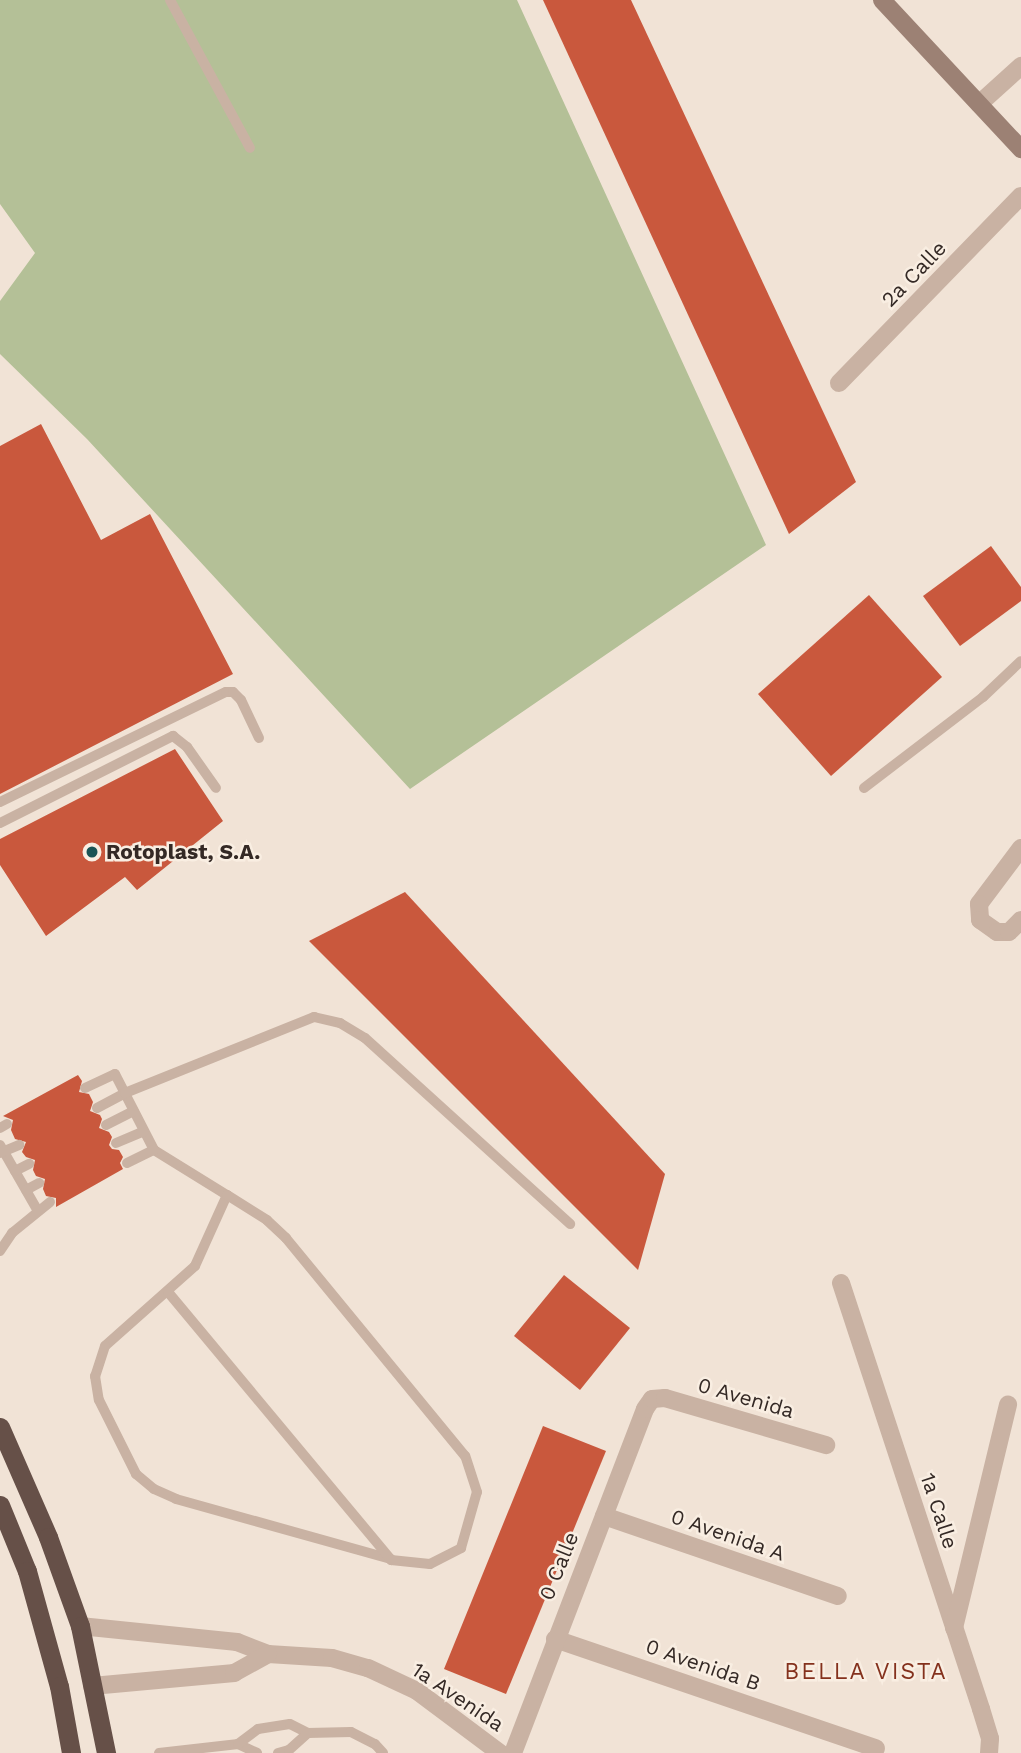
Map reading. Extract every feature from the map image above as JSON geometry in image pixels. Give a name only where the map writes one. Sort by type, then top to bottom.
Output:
[{"type":"highway","points":[[0,1427],[48,1537],[80,1626],[106,1753]]},
{"type":"highway","points":[[0,1505],[27,1571],[59,1686],[71,1753]]},
{"type":"main road","points":[[883,1],[1021,149]]},
{"type":"street","points":[[979,104],[1021,66]]},
{"type":"street","name":"2a Calle","points":[[839,383],[1021,196]]},
{"type":"street","points":[[1021,848],[979,904],[980,920],[997,932],[1009,932],[1021,920]]},
{"type":"street","name":"1a Calle","points":[[841,1283],[987,1729],[989,1753]]},
{"type":"street","name":"0 Avenida","points":[[652,1399],[665,1398],[826,1445]]},
{"type":"street","name":"0 Calle","points":[[513,1753],[645,1409],[652,1399]]},
{"type":"street","points":[[954,1628],[1008,1405]]},
{"type":"street","name":"0 Avenida A","points":[[604,1516],[838,1596]]},
{"type":"street","name":"1a Avenida","points":[[80,1626],[237,1642],[268,1654],[332,1658],[369,1668],[417,1691],[500,1753]]},
{"type":"street","name":"0 Avenida B","points":[[555,1639],[876,1748]]},
{"type":"street","points":[[92,1686],[234,1673],[268,1654]]},
{"type":"lane","points":[[170,0],[250,148]]},
{"type":"lane","points":[[864,788],[983,697],[1021,662]]},
{"type":"lane","points":[[0,802],[226,692],[233,692],[241,700],[260,737]]},
{"type":"lane","points":[[0,823],[173,736],[187,747],[216,788]]},
{"type":"lane","points":[[97,1108],[125,1093],[314,1017],[340,1023],[365,1038],[570,1224]]},
{"type":"lane","points":[[85,1088],[115,1074],[154,1150],[267,1220],[286,1238],[465,1456],[477,1492],[461,1548],[430,1564],[391,1560],[176,1499],[154,1489],[136,1475],[99,1400],[95,1376],[105,1346],[195,1266],[226,1195]]},
{"type":"lane","points":[[106,1125],[134,1111]]},
{"type":"lane","points":[[116,1143],[144,1131]]},
{"type":"lane","points":[[19,1145],[1,1150],[38,1211]]},
{"type":"lane","points":[[127,1163],[154,1150]]},
{"type":"lane","points":[[15,1171],[29,1164]]},
{"type":"lane","points":[[26,1190],[39,1183]]},
{"type":"lane","points":[[0,1251],[12,1233],[50,1202]]},
{"type":"lane","points":[[168,1292],[391,1560]]},
{"type":"lane","points":[[159,1753],[238,1744],[258,1729],[290,1724],[307,1733],[351,1732],[375,1744],[383,1753]]},
{"type":"lane","points":[[278,1753],[289,1750],[307,1733]]},
{"type":"lane","points":[[238,1744],[257,1753]]},
{"type":"green space","points":[[0,0],[517,0],[766,545],[410,789],[87,439],[0,354],[0,301],[35,253],[0,204]]},
{"type":"building","points":[[543,0],[631,0],[856,482],[789,534]]},
{"type":"building","points":[[41,424],[101,540],[150,514],[233,674],[0,794],[0,446]]},
{"type":"building","points":[[991,546],[1021,587],[1021,601],[960,646],[923,596]]},
{"type":"building","points":[[869,595],[942,677],[831,776],[758,694]]},
{"type":"building","name":"Rotoplast, S.A.","points":[[175,749],[223,821],[137,890],[125,877],[46,936],[0,865],[0,839]]},
{"type":"building","points":[[405,892],[665,1174],[638,1270],[309,941]]},
{"type":"building","points":[[78,1075],[82,1081],[79,1092],[89,1094],[93,1102],[90,1111],[100,1115],[102,1119],[99,1128],[109,1132],[112,1137],[109,1145],[112,1149],[119,1150],[123,1157],[120,1163],[123,1169],[56,1207],[56,1198],[46,1196],[43,1189],[45,1179],[36,1176],[33,1170],[35,1160],[26,1157],[22,1152],[26,1142],[15,1139],[11,1130],[13,1120],[3,1116]]},
{"type":"building","points":[[564,1275],[630,1328],[580,1390],[514,1336]]},
{"type":"building","points":[[543,1426],[606,1451],[506,1694],[444,1669]]},
{"type":"place","name":"Rotoplast, S.A.","points":[[92,852]]},
{"type":"district","name":"BELLA VISTA","points":[[866,1672]]}]
